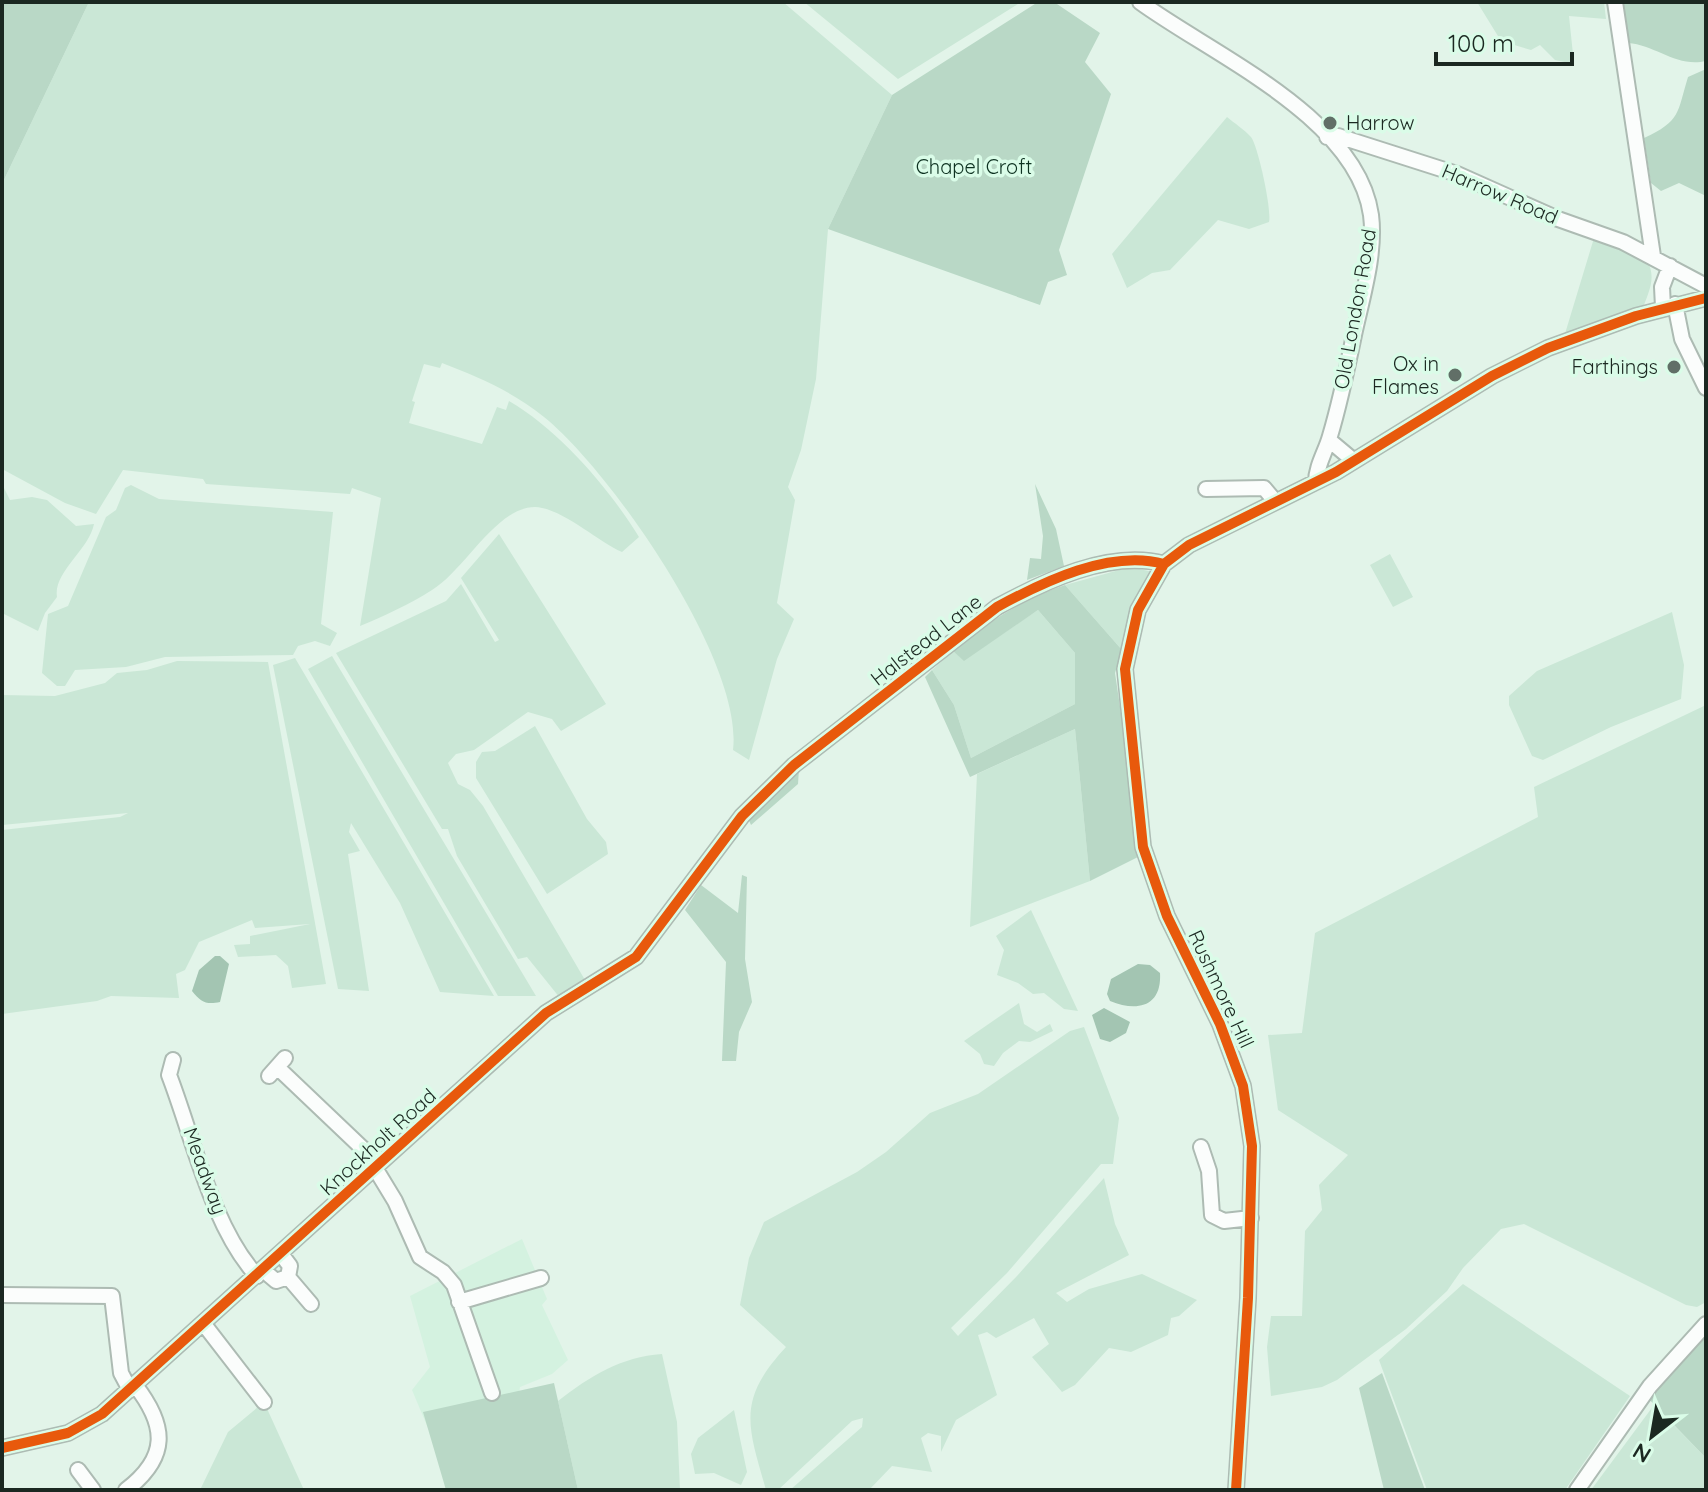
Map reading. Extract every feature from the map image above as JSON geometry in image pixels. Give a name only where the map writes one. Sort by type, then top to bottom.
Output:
[{"type":"street","name":"Old London Road","points":[[1140,2],[1230,58],[1327,137],[1347,161],[1369,204],[1371,241],[1354,336],[1316,482]]},
{"type":"street","points":[[1615,2],[1653,256]]},
{"type":"street","name":"Harrow Road","points":[[1327,137],[1333,135],[1457,174],[1653,256],[1706,286]]},
{"type":"street","points":[[1347,161],[1358,143]]},
{"type":"street","points":[[1670,266],[1662,287],[1682,339],[1706,388]]},
{"type":"street","points":[[1164,564],[1189,545],[1354,461],[1520,361],[1669,305],[1706,298]]},
{"type":"street","points":[[1329,440],[1354,461]]},
{"type":"street","points":[[1206,489],[1264,488],[1275,501]]},
{"type":"street","name":"Halstead Lane","points":[[742,816],[794,765],[997,607],[1025,592],[1105,564],[1146,559],[1164,564]]},
{"type":"street","name":"Rushmore Hill","points":[[1164,564],[1138,610],[1125,669],[1143,847],[1167,916],[1220,1024],[1243,1086],[1252,1146],[1236,1490]]},
{"type":"street","name":"Knockholt Road","points":[[2,1448],[85,1426],[133,1388],[546,1013],[636,957],[742,816]]},
{"type":"street","name":"Meadway","points":[[173,1060],[169,1075],[211,1190],[236,1248],[260,1273]]},
{"type":"street","points":[[277,1067],[377,1166],[415,1249],[426,1262],[450,1277],[492,1393]]},
{"type":"street","points":[[1201,1147],[1209,1171],[1212,1215],[1224,1221],[1251,1218]]},
{"type":"street","points":[[281,1254],[290,1266],[288,1277]]},
{"type":"street","points":[[260,1273],[276,1281],[288,1277]]},
{"type":"street","points":[[288,1277],[311,1304]]},
{"type":"street","points":[[459,1302],[541,1278]]},
{"type":"street","points":[[2,1295],[112,1296],[121,1373],[151,1406],[159,1442],[151,1467],[126,1490]]},
{"type":"street","points":[[203,1323],[264,1402]]},
{"type":"street","points":[[1577,1490],[1650,1386],[1706,1324]]},
{"type":"street","points":[[78,1470],[93,1490]]},
{"type":"shaded area","points":[[89,2],[783,2],[892,95],[828,229],[816,379],[801,450],[788,487],[795,500],[777,603],[794,619],[777,659],[749,760],[733,750],[731,713],[718,668],[696,620],[636,523],[572,443],[544,417],[508,393],[456,368],[442,363],[440,368],[424,364],[412,401],[415,402],[409,423],[482,444],[497,407],[506,410],[509,401],[546,428],[582,462],[639,537],[622,552],[556,513],[535,507],[521,510],[494,528],[457,569],[432,590],[360,626],[381,498],[352,488],[350,494],[206,484],[203,479],[123,470],[96,514],[65,503],[2,469],[2,184]]},
{"type":"shaded area","points":[[804,2],[1021,2],[898,79]]},
{"type":"shaded area","points":[[1477,2],[1604,2],[1606,19],[1569,16],[1574,64],[1555,60],[1540,45],[1531,50],[1501,41]]},
{"type":"shaded area","points":[[1227,117],[1249,134],[1254,143],[1261,165],[1269,222],[1249,229],[1218,220],[1170,270],[1152,273],[1127,288],[1112,254]]},
{"type":"shaded area","points":[[1594,238],[1647,261],[1652,277],[1650,288],[1644,305],[1564,337]]},
{"type":"shaded area","points":[[2,484],[10,500],[32,497],[47,500],[76,526],[94,524],[86,543],[60,579],[57,597],[45,613],[38,631],[2,613]]},
{"type":"shaded area","points":[[131,485],[159,499],[333,512],[321,624],[337,633],[330,646],[315,641],[298,646],[293,655],[165,657],[126,667],[75,670],[65,686],[57,686],[42,673],[48,614],[68,606],[106,517],[116,510],[125,488]]},
{"type":"shaded area","points":[[499,534],[606,704],[561,731],[552,719],[528,712],[474,750],[456,754],[448,763],[458,784],[470,790],[483,806],[585,980],[560,998],[527,957],[518,959],[457,856],[448,829],[442,829],[336,653],[446,601],[461,584],[495,642],[499,640],[461,578]]},
{"type":"shaded area","points":[[1390,554],[1413,597],[1393,607],[1370,565]]},
{"type":"shaded area","points":[[1130,567],[1153,572],[1132,605],[1122,650],[1065,585]]},
{"type":"shaded area","points":[[1038,610],[1075,653],[1075,704],[971,758],[954,705],[932,670],[953,651],[964,660]]},
{"type":"shaded area","points":[[1672,612],[1684,665],[1681,699],[1611,727],[1543,760],[1532,756],[1509,705],[1509,696],[1537,671]]},
{"type":"shaded area","points":[[332,656],[536,996],[498,996],[308,669]]},
{"type":"shaded area","points":[[295,658],[494,996],[440,992],[400,903],[351,823],[349,832],[360,851],[348,854],[369,991],[338,989],[273,665]]},
{"type":"shaded area","points":[[177,661],[268,662],[326,984],[292,988],[288,966],[276,955],[238,957],[234,945],[250,944],[250,936],[310,924],[255,928],[252,920],[199,942],[185,970],[176,974],[179,998],[111,996],[97,1001],[2,1014],[2,830],[120,817],[128,813],[2,825],[2,695],[55,696],[105,683],[117,673],[147,670]]},
{"type":"shaded area","points":[[1706,705],[1706,1302],[1697,1307],[1686,1305],[1524,1224],[1501,1229],[1463,1268],[1447,1291],[1406,1329],[1337,1380],[1322,1387],[1271,1396],[1267,1347],[1271,1316],[1302,1316],[1305,1231],[1322,1210],[1319,1185],[1348,1155],[1278,1110],[1268,1035],[1302,1033],[1315,933],[1538,817],[1534,787]]},
{"type":"shaded area","points":[[535,726],[587,819],[606,842],[608,854],[547,894],[476,778],[476,762],[482,752],[495,751]]},
{"type":"shaded area","points":[[1075,729],[1090,881],[970,927],[977,774]]},
{"type":"shaded area","points":[[1031,910],[1078,1011],[1064,1009],[1044,993],[1033,994],[1018,983],[997,975],[1004,950],[996,936]]},
{"type":"shaded area","points":[[215,956],[220,956],[229,964],[220,1002],[207,1003],[192,991],[199,970]]},
{"type":"shaded area","points":[[1138,964],[1150,965],[1160,973],[1160,984],[1152,1000],[1138,1006],[1110,1001],[1107,994],[1111,979]]},
{"type":"shaded area","points":[[1019,1003],[1024,1024],[1037,1032],[1050,1024],[1053,1031],[1030,1042],[1019,1041],[1003,1053],[994,1066],[984,1064],[980,1054],[964,1041]]},
{"type":"shaded area","points":[[1104,1008],[1130,1022],[1126,1033],[1110,1042],[1100,1039],[1092,1015]]},
{"type":"shaded area","points":[[1084,1027],[1119,1118],[1113,1164],[1101,1164],[1007,1273],[951,1328],[958,1336],[1017,1276],[1104,1178],[1115,1224],[1129,1255],[1056,1293],[1067,1302],[1089,1289],[1142,1274],[1197,1300],[1179,1316],[1171,1318],[1168,1335],[1131,1352],[1109,1348],[1075,1385],[1062,1392],[1032,1357],[1049,1344],[1034,1318],[996,1338],[987,1332],[978,1335],[997,1395],[956,1420],[941,1452],[941,1436],[928,1433],[921,1438],[932,1472],[892,1466],[869,1490],[790,1490],[862,1427],[863,1418],[852,1421],[778,1490],[766,1490],[754,1448],[750,1415],[759,1383],[786,1347],[740,1305],[749,1258],[764,1222],[857,1172],[886,1152],[930,1113],[978,1094],[1070,1031]]},
{"type":"shaded area","points":[[522,1239],[547,1299],[542,1305],[568,1360],[552,1374],[520,1387],[518,1400],[433,1440],[412,1390],[430,1367],[410,1296]]},
{"type":"shaded area","points":[[1463,1284],[1630,1396],[1565,1490],[1427,1490],[1379,1360]]},
{"type":"shaded area","points":[[662,1354],[677,1422],[680,1490],[578,1490],[558,1401],[607,1369],[633,1359]]},
{"type":"shaded area","points":[[264,1402],[304,1490],[200,1490],[228,1432]]},
{"type":"shaded area","points":[[1654,1405],[1706,1458],[1706,1490],[1591,1490]]},
{"type":"shaded area","points":[[734,1410],[747,1472],[741,1485],[714,1473],[695,1474],[691,1454],[698,1438]]},
{"type":"green space","points":[[2,2],[89,2],[2,184]]},
{"type":"green space","name":"Chapel Croft","points":[[1038,2],[1054,2],[1100,33],[1085,62],[1111,94],[1059,250],[1067,275],[1048,282],[1040,305],[828,229],[892,95]]},
{"type":"green space","points":[[1621,2],[1706,2],[1706,61],[1676,59],[1628,43]]},
{"type":"green space","points":[[1706,69],[1706,196],[1679,183],[1661,191],[1651,183],[1644,138],[1671,121],[1679,108],[1688,77]]},
{"type":"green space","points":[[1035,484],[1056,529],[1064,566],[1027,580],[1030,558],[1041,559],[1043,536]]},
{"type":"green space","points":[[1065,585],[1122,650],[1115,673],[1142,855],[1090,881],[1075,729],[970,777],[925,677],[932,670],[954,705],[971,758],[1075,704],[1075,653],[1038,610],[964,661],[953,651],[1006,612]]},
{"type":"green space","points":[[799,769],[798,784],[751,825],[747,816]]},
{"type":"green space","points":[[742,875],[747,877],[745,959],[752,1002],[739,1032],[736,1061],[722,1061],[726,962],[685,910],[701,885],[738,913]]},
{"type":"green space","points":[[1706,1315],[1706,1458],[1642,1392]]},
{"type":"green space","points":[[1382,1373],[1425,1490],[1384,1490],[1359,1388]]},
{"type":"green space","points":[[554,1383],[578,1490],[446,1490],[423,1412]]},
{"type":"cycle path","points":[[1236,1490],[1248,1298],[1252,1146],[1243,1086],[1220,1024],[1167,916],[1143,847],[1125,669],[1138,610],[1164,564],[1189,545],[1336,472],[1492,376],[1548,348],[1636,316],[1706,298]]},
{"type":"cycle path","points":[[2,1448],[68,1433],[102,1414],[546,1013],[636,957],[742,816],[794,765],[997,607],[1056,578],[1100,564],[1122,561],[1164,564]]},
{"type":"place","name":"Harrow","points":[[1330,123]]},
{"type":"place","name":"Farthings","points":[[1674,367]]},
{"type":"place","name":"Ox in Flames","points":[[1455,375]]}]
